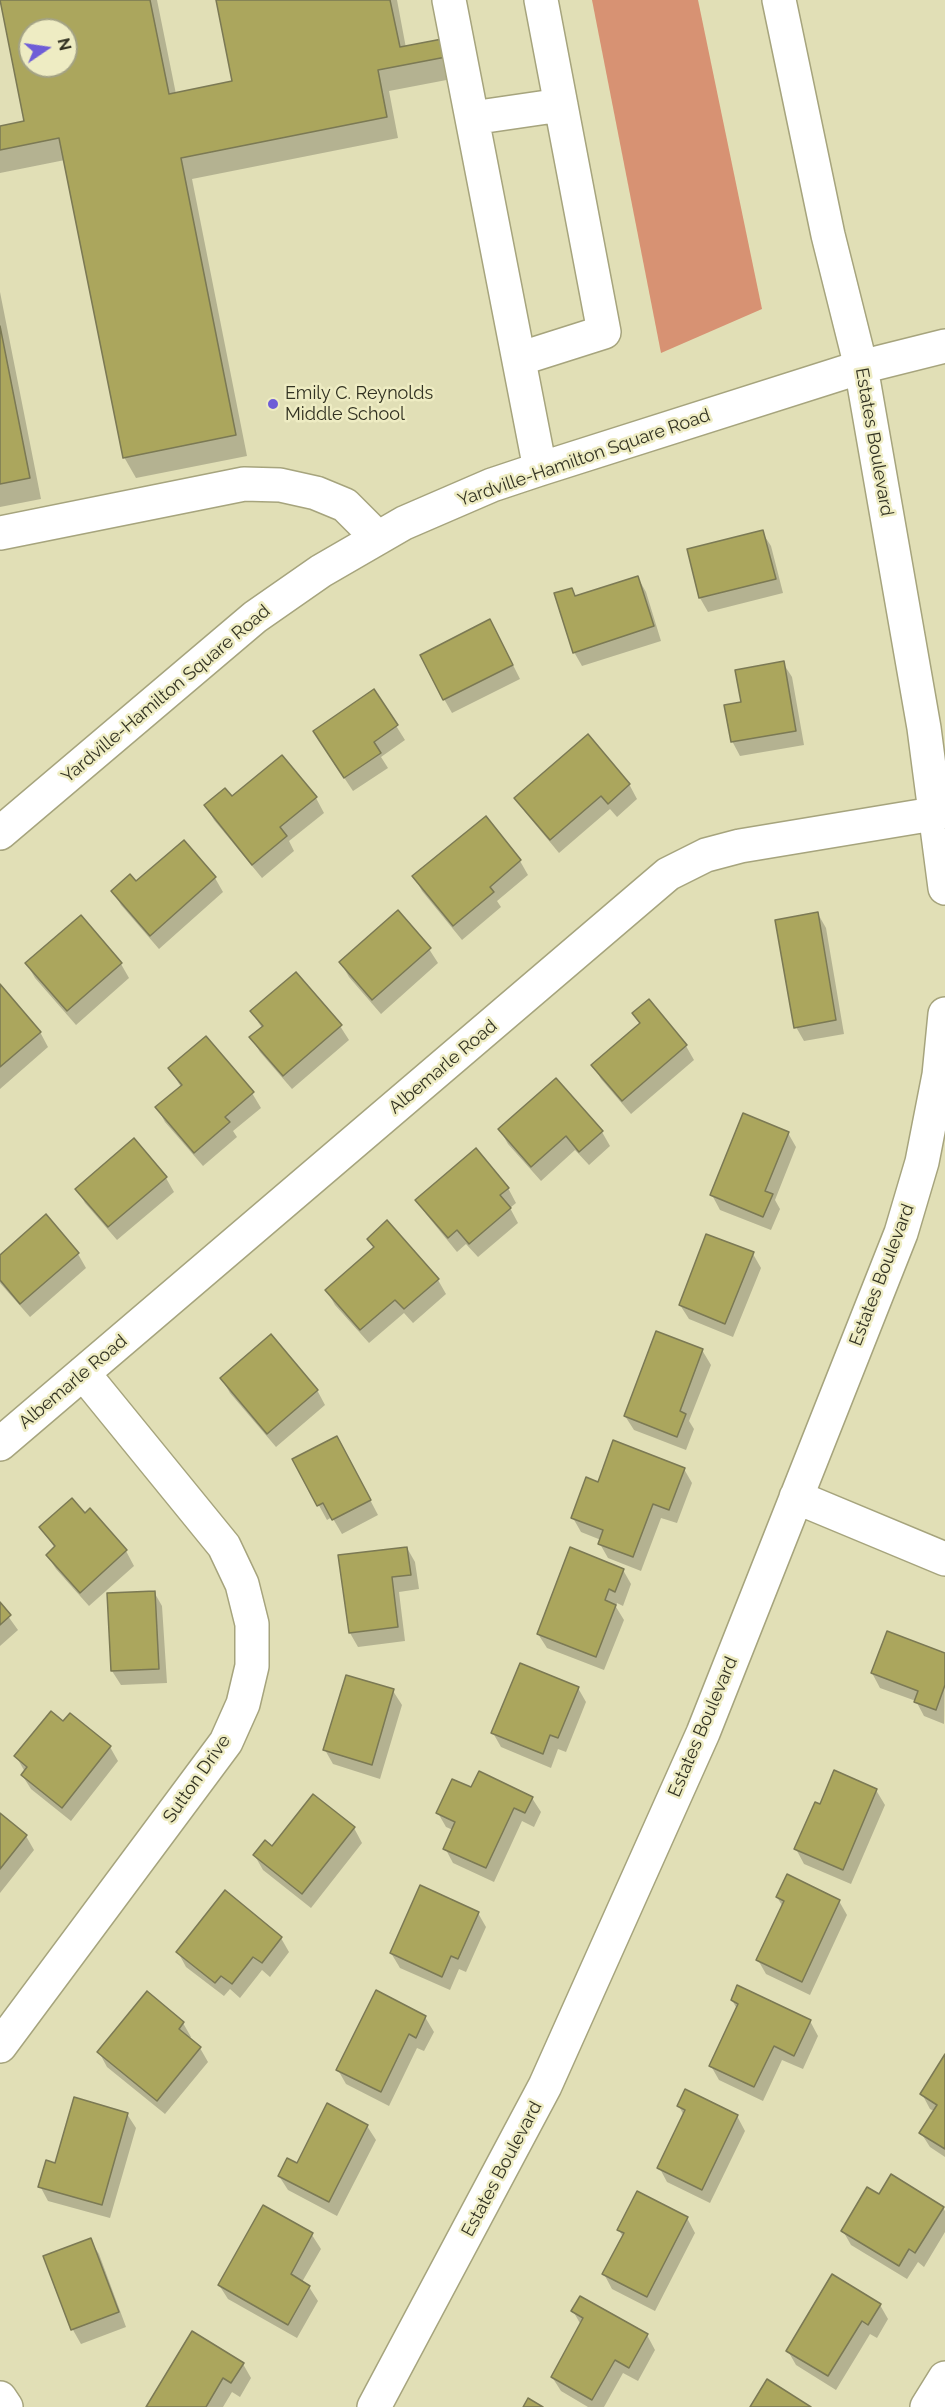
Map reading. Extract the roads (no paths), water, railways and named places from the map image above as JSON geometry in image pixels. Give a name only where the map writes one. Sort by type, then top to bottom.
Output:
[{"type":"street","points":[[449,0],[540,469]]},
{"type":"street","points":[[519,359],[604,332],[541,0]]},
{"type":"street","name":"Estates Boulevard","points":[[779,0],[828,235],[861,367],[941,813],[945,888]]},
{"type":"street","points":[[472,118],[561,105]]},
{"type":"street","name":"Yardville-Hamilton Square Road","points":[[0,833],[255,617],[321,571],[404,523],[492,485],[540,469],[861,367],[945,346]]},
{"type":"street","points":[[0,532],[244,484],[280,485],[316,493],[345,505],[378,538]]},
{"type":"street","name":"Albemarle Road","points":[[0,1444],[668,874],[706,855],[740,846],[941,813]]},
{"type":"street","name":"Estates Boulevard","points":[[374,2407],[545,2086],[703,1733],[901,1233],[922,1162],[939,1075],[945,1014]]},
{"type":"street","name":"Sutton Drive","points":[[0,2046],[226,1742],[243,1704],[252,1666],[252,1624],[242,1584],[224,1546],[83,1373]]},
{"type":"street","points":[[796,1497],[945,1559]]},
{"type":"street","points":[[927,2407],[945,2378]]},
{"type":"street","points":[[0,2398],[6,2407]]},
{"type":"place","name":"Emily C. Reynolds Middle School","points":[[273,404]]}]
